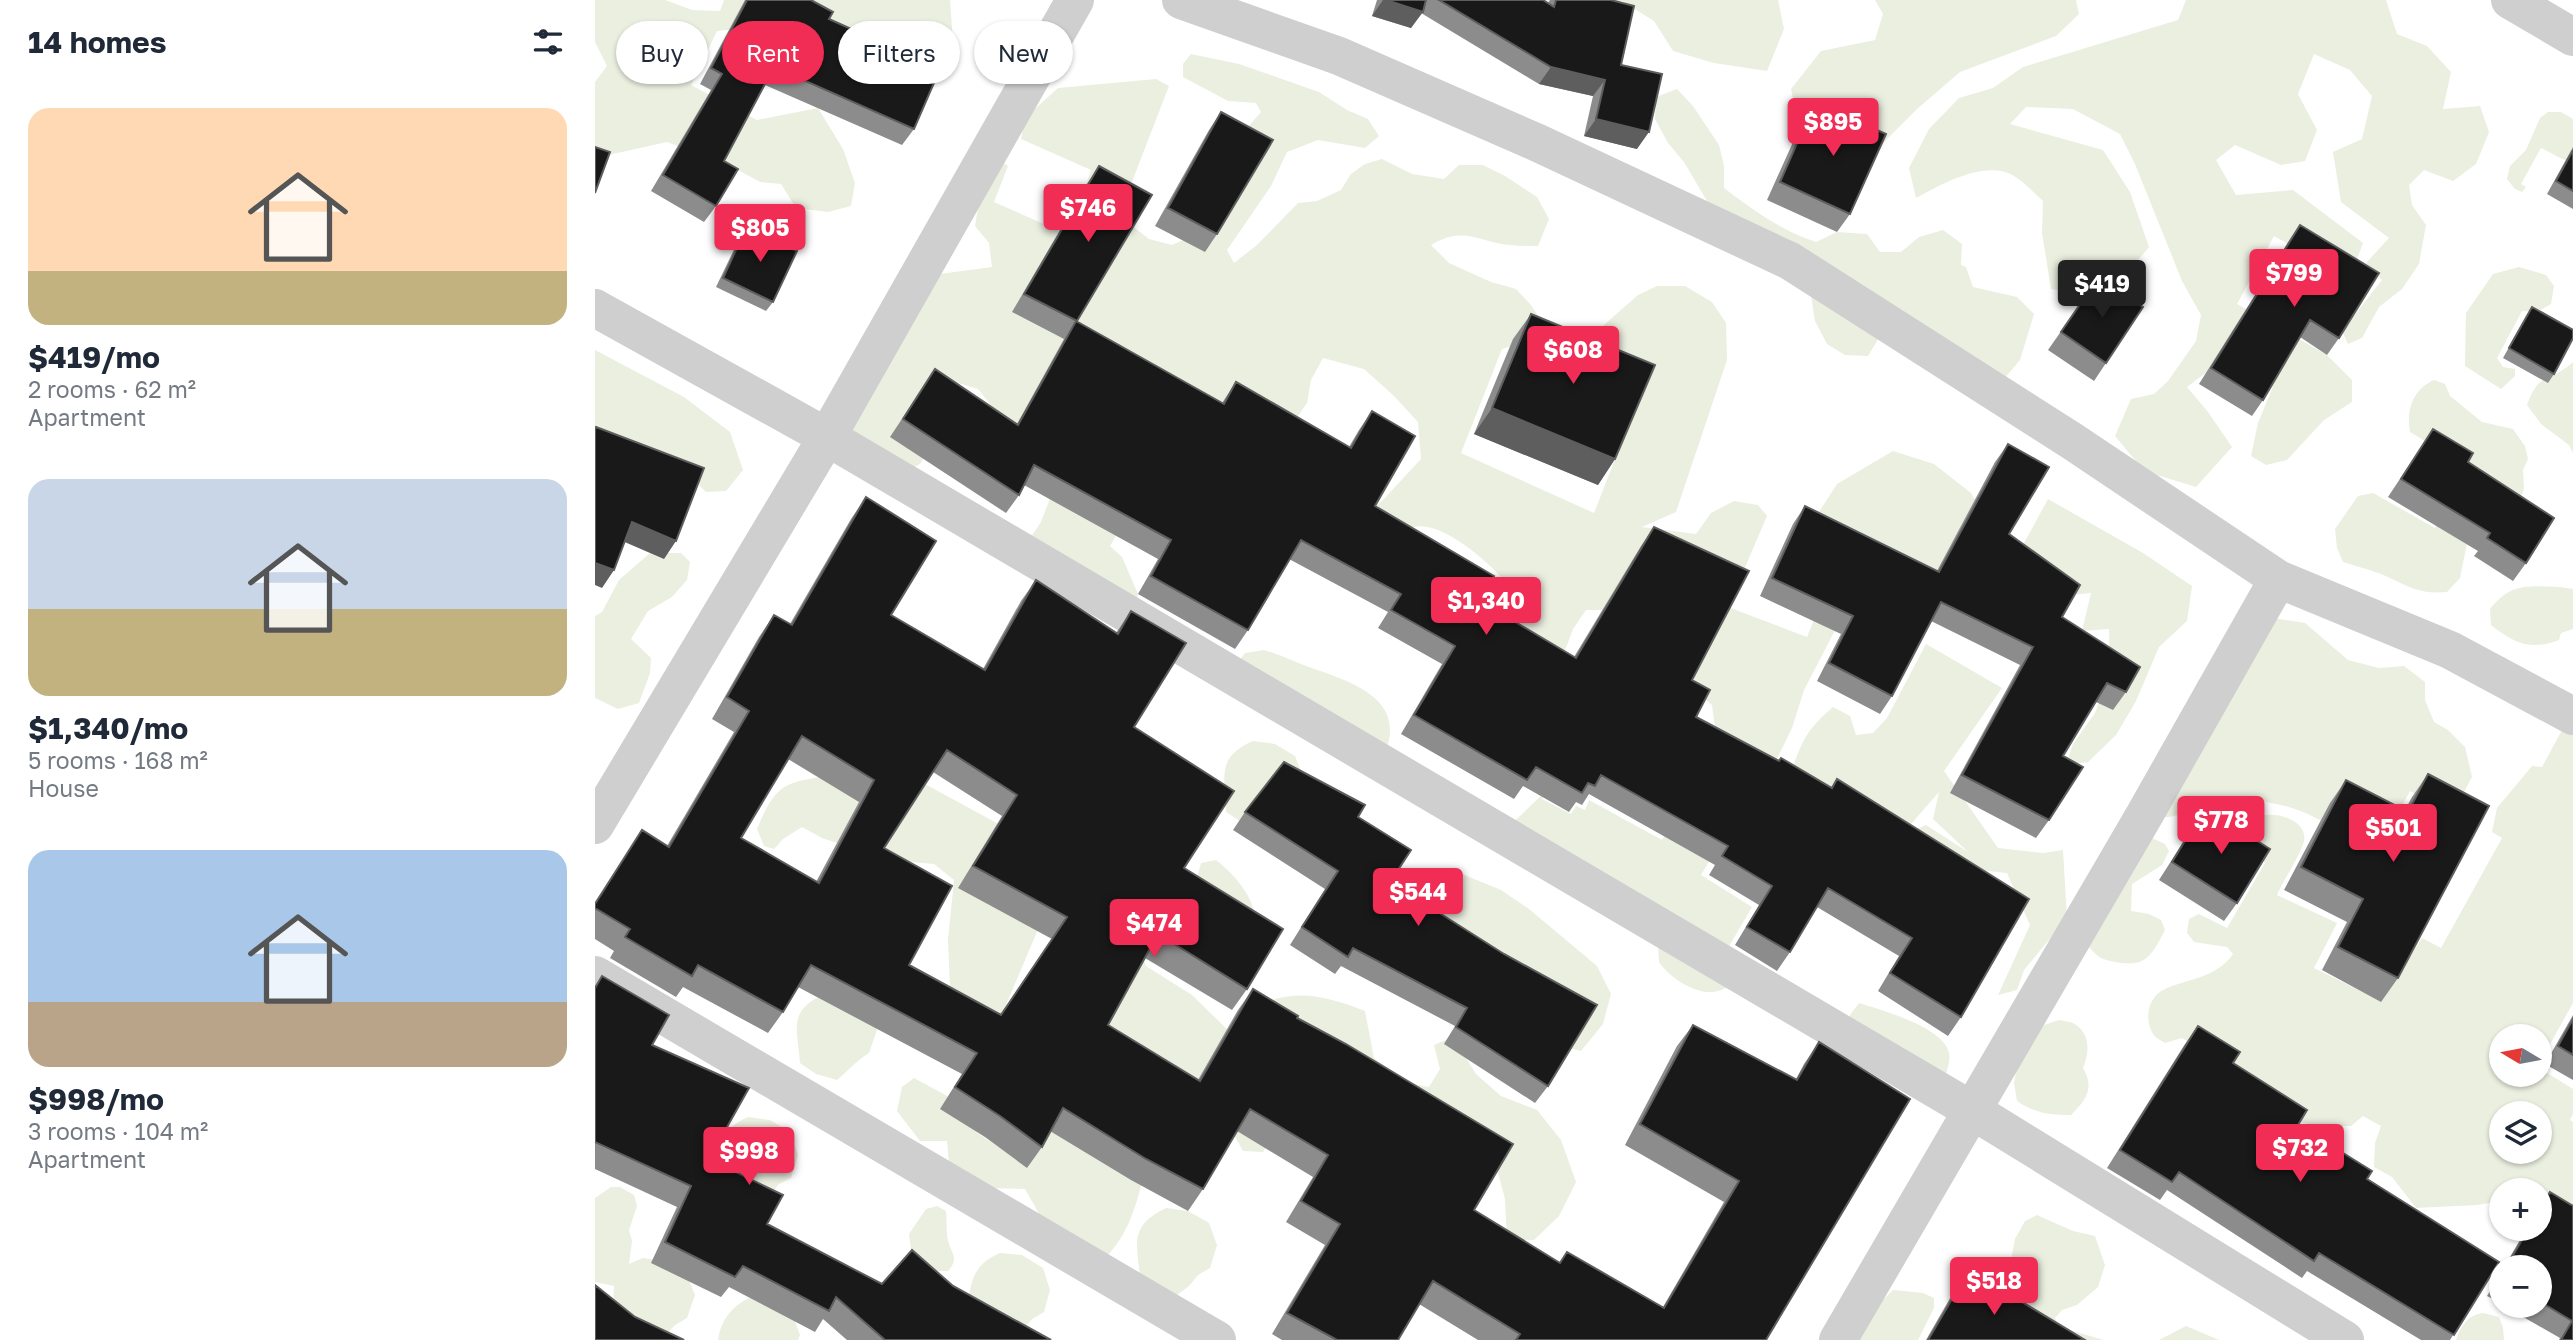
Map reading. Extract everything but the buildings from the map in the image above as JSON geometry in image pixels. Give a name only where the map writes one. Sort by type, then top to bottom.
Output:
[{"type":"street","points":[[595,825],[827,438],[1076,0]]},
{"type":"street","points":[[1181,0],[1339,56],[1538,142],[1790,261],[2072,441],[2278,579],[2450,650],[2573,716]]},
{"type":"street","points":[[2510,0],[2573,37]]},
{"type":"street","points":[[595,308],[827,438],[1973,1111],[2345,1340]]},
{"type":"street","points":[[1838,1340],[1973,1111],[2278,579]]},
{"type":"street","points":[[595,975],[1217,1340]]},
{"type":"shaded area","points":[[595,0],[665,0],[692,10],[720,11],[724,0],[748,0],[739,21],[722,21],[722,30],[717,31],[708,50],[708,21],[616,21],[616,84],[691,84],[757,120],[818,108],[843,149],[855,183],[851,206],[828,212],[796,208],[781,184],[760,182],[727,164],[667,142],[595,158],[595,82],[607,66],[595,42]]},
{"type":"shaded area","points":[[792,0],[950,0],[952,21],[838,21],[838,25],[824,15]]},
{"type":"shaded area","points":[[1541,0],[1778,0],[1784,29],[1767,71],[1714,63],[1673,51],[1654,21],[1622,1],[1553,17]]},
{"type":"shaded area","points":[[1875,0],[2076,0],[2079,14],[2056,36],[1960,72],[1917,109],[1874,152],[1802,142],[1791,89],[1821,51],[1875,40],[1883,14]]},
{"type":"shaded area","points":[[2186,0],[2386,0],[2397,34],[2427,46],[2451,72],[2443,109],[2480,106],[2489,132],[2476,164],[2453,181],[2424,170],[2409,185],[2412,205],[2426,225],[2419,264],[2402,289],[2379,307],[2362,338],[2348,344],[2342,331],[2382,280],[2366,263],[2389,238],[2341,202],[2333,152],[2362,139],[2372,96],[2350,70],[2314,54],[2298,94],[2317,130],[2305,161],[2281,165],[2235,145],[2216,160],[2236,195],[2293,190],[2363,243],[2350,279],[2274,236],[2237,304],[2327,355],[2352,380],[2352,402],[2324,420],[2287,460],[2266,465],[2251,456],[2258,423],[2276,379],[2220,362],[2187,387],[2232,447],[2196,487],[2144,471],[2115,436],[2131,399],[2154,394],[2168,381],[2196,341],[2201,315],[2182,281],[2135,164],[2120,134],[2073,109],[2026,107],[2010,124],[2103,150],[2130,192],[2149,247],[2121,281],[2086,295],[2051,289],[2042,233],[2043,201],[2018,178],[2003,171],[1978,172],[1951,180],[1916,198],[1909,168],[1929,129],[1959,98],[1993,88],[2023,67],[2178,20]]},
{"type":"shaded area","points":[[1191,54],[1239,64],[1319,92],[1347,110],[1368,119],[1379,136],[1365,148],[1318,140],[1287,152],[1271,186],[1227,250],[1234,263],[1257,245],[1298,203],[1317,201],[1341,190],[1351,174],[1365,164],[1382,159],[1412,174],[1444,179],[1459,165],[1483,165],[1537,197],[1549,219],[1538,246],[1510,245],[1462,235],[1431,245],[1449,263],[1491,282],[1516,289],[1545,326],[1526,342],[1502,349],[1461,453],[1594,513],[1638,401],[1578,348],[1638,295],[1657,286],[1685,286],[1712,302],[1726,323],[1727,360],[1676,512],[1642,527],[1696,534],[1711,513],[1734,501],[1758,505],[1767,516],[1728,607],[1807,637],[1841,553],[1810,533],[1819,512],[1837,484],[1893,451],[1934,464],[1971,493],[2011,567],[2048,499],[2143,553],[2192,586],[2187,621],[2159,647],[2136,701],[2116,735],[2088,762],[2066,765],[2073,744],[2095,713],[2110,673],[2109,629],[2082,631],[2091,593],[1964,606],[1874,555],[1804,690],[1792,728],[1772,769],[1750,794],[1701,875],[1752,907],[1728,948],[1729,987],[1706,992],[1690,987],[1669,973],[1659,962],[1658,945],[1495,840],[1547,790],[1542,799],[1571,814],[1576,806],[1585,810],[1589,800],[1662,840],[1713,748],[1715,728],[1712,705],[1605,610],[1586,610],[1573,629],[1564,653],[1451,642],[1481,595],[1497,592],[1502,578],[1474,552],[1449,535],[1425,526],[1414,527],[1395,538],[1366,512],[1382,501],[1421,459],[1418,422],[1364,369],[1323,358],[1311,380],[1307,403],[1292,425],[1082,409],[1015,424],[994,409],[978,389],[955,382],[935,441],[920,464],[894,478],[836,418],[925,276],[992,267],[989,243],[975,226],[979,202],[1002,162],[1008,166],[994,202],[1069,235],[1091,170],[1021,139],[1025,118],[1058,88],[1156,79],[1169,86],[1128,192],[1131,225],[1149,239],[1172,245],[1190,237],[1224,155],[1261,112],[1256,103],[1228,101],[1183,77],[1183,64]]},
{"type":"shaded area","points":[[1677,89],[1693,106],[1719,145],[1724,166],[1724,188],[1780,226],[1816,242],[1837,232],[1867,234],[1880,252],[1901,252],[1919,237],[1943,230],[1962,244],[1961,265],[1966,267],[1973,287],[2017,297],[2034,314],[2020,360],[2004,379],[1880,336],[1868,356],[1845,355],[1827,344],[1815,321],[1811,296],[1707,201],[1684,162],[1668,143],[1655,119],[1656,97]]},
{"type":"shaded area","points":[[2548,112],[2561,112],[2573,119],[2573,162],[2541,148],[2521,184],[2526,187],[2522,192],[2515,189],[2507,179],[2510,166],[2526,150],[2540,118]]},
{"type":"shaded area","points":[[2519,267],[2546,275],[2554,286],[2551,304],[2537,312],[2522,311],[2497,358],[2503,367],[2515,369],[2515,376],[2501,389],[2465,366],[2466,313],[2493,274]]},
{"type":"shaded area","points":[[595,350],[684,397],[730,432],[743,470],[726,491],[706,492],[682,468],[595,434]]},
{"type":"shaded area","points":[[2573,362],[2573,453],[2569,445],[2541,424],[2527,405],[2541,381]]},
{"type":"shaded area","points":[[2434,380],[2445,384],[2450,396],[2482,422],[2513,429],[2525,446],[2528,459],[2523,470],[2524,488],[2519,505],[2469,533],[2460,578],[2447,592],[2417,590],[2379,573],[2343,562],[2337,548],[2335,529],[2358,496],[2373,493],[2435,528],[2470,468],[2410,432],[2409,416],[2413,401],[2421,389]]},
{"type":"shaded area","points":[[1051,496],[1117,534],[1110,546],[1122,557],[1138,594],[1134,612],[1029,540],[1041,522]]},
{"type":"shaded area","points":[[650,553],[681,553],[690,562],[687,580],[672,597],[648,611],[631,639],[651,658],[650,673],[639,703],[618,709],[595,698],[595,616],[602,612],[619,580]]},
{"type":"shaded area","points":[[2530,586],[2573,589],[2573,629],[2561,633],[2559,640],[2531,645],[2515,641],[2491,625],[2490,609],[2505,594]]},
{"type":"shaded area","points":[[2279,619],[2305,623],[2348,660],[2379,668],[2404,666],[2425,682],[2425,700],[2434,722],[2448,730],[2465,747],[2472,777],[2463,794],[2439,808],[2410,791],[2391,826],[2338,832],[2296,809],[2248,800],[2236,815],[2228,818],[2145,814],[2135,802],[2140,786],[2157,766],[2198,681],[2247,621]]},
{"type":"shaded area","points":[[1926,644],[2002,688],[1944,771],[1998,848],[2043,853],[2063,850],[2067,918],[2024,970],[2017,990],[1998,995],[2030,925],[2007,873],[1901,862],[1904,835],[1926,825],[1968,852],[1933,819],[1939,792],[1911,824],[1890,837],[1790,777],[1805,738],[1833,707],[1850,716],[1856,735],[1873,733],[1887,718]]},
{"type":"shaded area","points":[[1264,650],[1340,678],[1370,694],[1381,704],[1388,717],[1390,732],[1386,750],[1237,664],[1245,653]]},
{"type":"shaded area","points":[[2568,719],[2573,722],[2573,1003],[2552,1041],[2552,1024],[2489,1024],[2489,1087],[2552,1087],[2552,1076],[2573,1089],[2573,1114],[2570,1120],[2573,1122],[2573,1225],[2552,1212],[2552,1178],[2489,1178],[2489,1203],[2416,1208],[2392,1177],[2374,1167],[2375,1143],[2381,1126],[2363,1116],[2351,1126],[2316,1126],[2292,1120],[2228,1064],[2182,1038],[2165,1043],[2153,1034],[2148,1020],[2149,1007],[2160,992],[2211,973],[2233,954],[2227,947],[2194,942],[2187,933],[2189,919],[2199,914],[2227,928],[2265,863],[2247,842],[2245,829],[2250,821],[2260,816],[2284,817],[2303,830],[2302,846],[2277,895],[2337,923],[2314,968],[2381,1001],[2422,938],[2441,948],[2502,838],[2492,832],[2497,808],[2532,766],[2542,767]]},
{"type":"shaded area","points":[[1253,741],[1275,744],[1295,756],[1304,779],[1243,823],[1226,812],[1225,771],[1232,755]]},
{"type":"shaded area","points":[[901,771],[1004,827],[1131,924],[1146,966],[1192,995],[1233,1035],[1269,1001],[1294,996],[1330,999],[1365,1011],[1374,1058],[1409,1083],[1429,1087],[1440,1069],[1434,1045],[1464,1032],[1411,909],[1426,894],[1462,874],[1501,890],[1529,909],[1597,966],[1611,994],[1603,1024],[1581,1051],[1557,1045],[1463,1053],[1476,1074],[1501,1096],[1537,1110],[1561,1140],[1576,1182],[1559,1216],[1534,1240],[1507,1241],[1505,1199],[1487,1132],[1290,1107],[1263,1152],[1243,1151],[1233,1133],[1219,1087],[1094,1049],[1123,982],[1042,920],[997,1026],[969,1029],[950,987],[948,940],[954,880],[934,864],[899,861],[852,848],[822,838],[802,827],[783,839],[774,849],[764,846],[757,829],[774,796],[793,783],[840,775]]},
{"type":"shaded area","points":[[2152,838],[2165,844],[2169,851],[2162,865],[2132,884],[2131,911],[2149,914],[2161,920],[2165,930],[2152,953],[2141,961],[2126,963],[2103,959],[2089,947]]},
{"type":"shaded area","points":[[1216,860],[1229,871],[1247,894],[1254,910],[1254,918],[1196,882],[1201,863]]},
{"type":"shaded area","points":[[826,993],[869,1008],[877,1030],[869,1053],[837,1080],[816,1074],[800,1063],[797,1022],[805,1007]]},
{"type":"shaded area","points":[[1859,1003],[1896,1015],[1936,1035],[1949,1053],[1946,1075],[1848,1029],[1850,1015]]},
{"type":"shaded area","points":[[2059,1020],[2073,1023],[2081,1029],[2087,1045],[2083,1068],[2087,1075],[2087,1093],[2071,1115],[2043,1112],[2023,1105],[2017,1101],[2014,1083],[2018,1061],[2041,1026]]},
{"type":"shaded area","points":[[914,1078],[960,1103],[976,1132],[1014,1157],[1048,1119],[1142,1182],[1129,1221],[1108,1255],[1046,1226],[1025,1189],[984,1188],[949,1163],[947,1141],[920,1141],[897,1111],[902,1087]]},
{"type":"shaded area","points":[[748,1117],[770,1120],[790,1132],[798,1155],[791,1178],[779,1184],[770,1195],[720,1172],[718,1155],[722,1139],[733,1126]]},
{"type":"shaded area","points":[[611,1187],[620,1187],[634,1195],[637,1206],[629,1230],[632,1241],[629,1264],[643,1258],[666,1261],[686,1273],[695,1295],[687,1318],[675,1325],[661,1340],[613,1303],[614,1286],[595,1282],[595,1198]]},
{"type":"shaded area","points":[[937,1206],[946,1211],[947,1237],[954,1256],[948,1271],[928,1271],[912,1257],[909,1234],[926,1209]]},
{"type":"shaded area","points":[[1166,1208],[1188,1211],[1209,1223],[1217,1245],[1210,1268],[1198,1275],[1177,1295],[1140,1279],[1137,1247],[1140,1230],[1145,1222]]},
{"type":"shaded area","points":[[2037,1215],[2073,1231],[2095,1236],[2105,1265],[2098,1287],[2077,1305],[2062,1310],[2055,1318],[2059,1327],[2104,1340],[2044,1340],[2005,1292],[2015,1239],[2025,1221]]},
{"type":"shaded area","points":[[1000,1253],[1022,1255],[1043,1268],[1050,1290],[1044,1312],[1032,1319],[1022,1331],[969,1297],[978,1270],[987,1260]]},
{"type":"shaded area","points":[[1893,1290],[1923,1293],[1934,1298],[1934,1308],[1918,1340],[1855,1340],[1878,1305]]},
{"type":"shaded area","points":[[749,1298],[770,1301],[792,1313],[800,1335],[798,1340],[718,1340],[728,1315]]},
{"type":"shaded area","points":[[2483,1313],[2489,1314],[2489,1318],[2499,1318],[2504,1340],[2456,1340],[2460,1330],[2473,1316]]},
{"type":"shaded area","points":[[2186,1326],[2219,1340],[2159,1340]]}]
